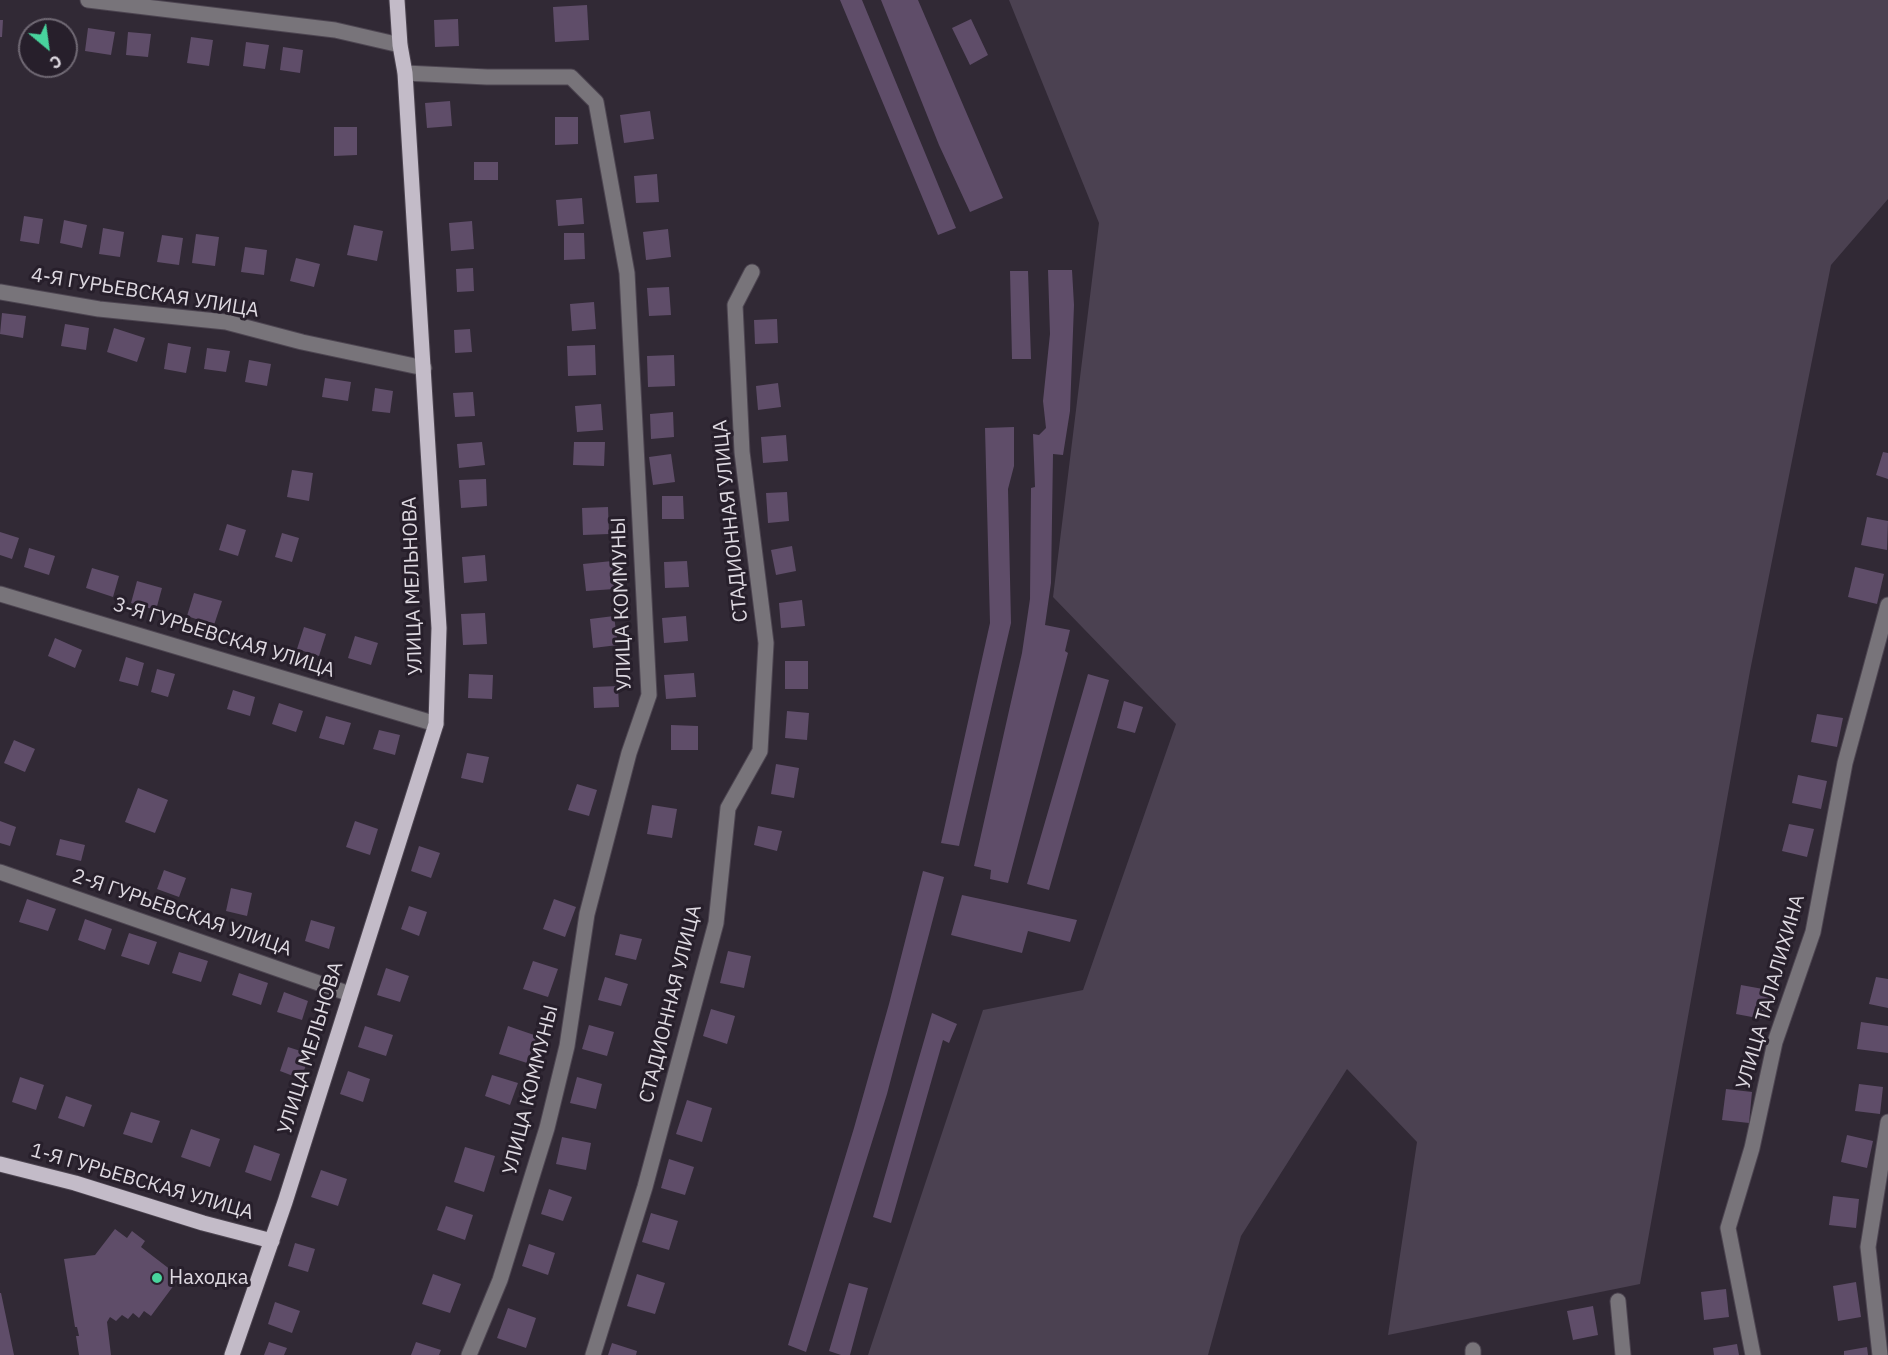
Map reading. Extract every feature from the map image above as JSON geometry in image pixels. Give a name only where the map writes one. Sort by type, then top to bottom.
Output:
[{"type":"main road","name":"УЛИЦА МЕЛЬНОВА","points":[[232,1355],[272,1240],[436,724],[439,628],[405,74],[400,45],[398,0]]},
{"type":"main road","name":"1-Я ГУРЬЕВСКАЯ УЛИЦА","points":[[0,1164],[75,1183],[203,1223],[272,1240]]},
{"type":"street","points":[[88,0],[335,30],[400,45]]},
{"type":"street","name":"УЛИЦА КОММУНЫ","points":[[405,74],[571,77],[596,102],[627,273],[648,694],[629,753],[587,914],[567,1046],[547,1128],[500,1280],[469,1355]]},
{"type":"street","name":"СТАДИОННАЯ УЛИЦА","points":[[593,1355],[645,1187],[716,923],[728,808],[760,751],[766,643],[742,452],[735,305],[752,272]]},
{"type":"street","name":"4-Я ГУРЬЕВСКАЯ УЛИЦА","points":[[0,292],[99,309],[226,322],[302,342],[424,368]]},
{"type":"street","name":"3-Я ГУРЬЕВСКАЯ УЛИЦА","points":[[0,594],[436,724]]},
{"type":"street","name":"УЛИЦА ТАЛАЛИХИНА","points":[[1753,1355],[1728,1228],[1752,1148],[1775,1042],[1813,932],[1845,763],[1888,605]]},
{"type":"street","name":"2-Я ГУРЬЕВСКАЯ УЛИЦА","points":[[0,872],[350,994]]},
{"type":"street","points":[[1880,1355],[1868,1247],[1888,1122]]},
{"type":"street","points":[[1618,1301],[1623,1355]]},
{"type":"shaded area","points":[[1009,0],[1888,0],[1888,199],[1831,265],[1750,671],[1640,1284],[1388,1335],[1417,1142],[1347,1069],[1241,1236],[1208,1355],[868,1355],[983,1010],[1083,990],[1176,724],[1053,597],[1099,223]]},
{"type":"building","points":[[840,0],[862,0],[956,228],[938,235]]},
{"type":"building","points":[[881,0],[918,0],[1003,198],[970,212],[939,145]]},
{"type":"building","points":[[587,5],[589,40],[555,42],[553,7]]},
{"type":"building","points":[[458,19],[459,46],[435,47],[434,20]]},
{"type":"building","points":[[971,19],[988,55],[970,65],[952,28]]},
{"type":"building","points":[[0,20],[3,20],[2,37],[0,37]]},
{"type":"building","points":[[88,28],[115,32],[111,55],[85,51]]},
{"type":"building","points":[[128,32],[151,34],[148,57],[126,55]]},
{"type":"building","points":[[191,37],[213,40],[209,66],[187,63]]},
{"type":"building","points":[[246,42],[269,45],[265,69],[243,66]]},
{"type":"building","points":[[283,47],[303,50],[300,73],[280,70]]},
{"type":"building","points":[[450,101],[452,126],[427,128],[425,103]]},
{"type":"building","points":[[650,111],[654,139],[624,143],[620,115]]},
{"type":"building","points":[[555,117],[578,117],[578,144],[555,145]]},
{"type":"building","points":[[334,127],[357,127],[357,155],[334,156]]},
{"type":"building","points":[[474,162],[498,162],[498,180],[474,180]]},
{"type":"building","points":[[657,174],[659,202],[636,203],[634,176]]},
{"type":"building","points":[[582,198],[584,224],[558,226],[556,200]]},
{"type":"building","points":[[24,216],[43,219],[39,244],[20,241]]},
{"type":"building","points":[[64,220],[87,225],[82,248],[60,243]]},
{"type":"building","points":[[472,221],[474,249],[451,251],[449,223]]},
{"type":"building","points":[[354,225],[383,231],[377,261],[347,255]]},
{"type":"building","points":[[103,228],[124,232],[120,257],[99,254]]},
{"type":"building","points":[[668,229],[671,257],[646,260],[643,232]]},
{"type":"building","points":[[564,233],[584,233],[585,259],[564,260]]},
{"type":"building","points":[[196,234],[219,237],[215,266],[192,263]]},
{"type":"building","points":[[162,235],[183,238],[179,265],[157,262]]},
{"type":"building","points":[[245,247],[267,250],[264,275],[241,272]]},
{"type":"building","points":[[296,258],[320,264],[314,287],[290,281]]},
{"type":"building","points":[[473,268],[474,291],[457,292],[456,269]]},
{"type":"building","points":[[1048,270],[1072,270],[1074,305],[1070,411],[1063,455],[1053,454],[1051,583],[1045,625],[1070,630],[1065,651],[1068,653],[1008,883],[990,879],[991,870],[974,866],[1022,653],[1030,599],[1031,488],[1035,487],[1033,434],[1039,435],[1046,428],[1043,401],[1050,334]]},
{"type":"building","points":[[1010,271],[1028,271],[1031,359],[1012,359]]},
{"type":"building","points":[[669,287],[671,315],[649,316],[647,288]]},
{"type":"building","points":[[594,302],[596,329],[572,331],[570,304]]},
{"type":"building","points":[[2,313],[26,316],[23,338],[0,334]]},
{"type":"building","points":[[777,319],[778,343],[755,344],[754,320]]},
{"type":"building","points":[[65,324],[89,328],[86,350],[61,346]]},
{"type":"building","points":[[114,328],[145,338],[137,362],[107,352]]},
{"type":"building","points":[[470,329],[472,352],[455,353],[454,330]]},
{"type":"building","points":[[168,343],[191,347],[186,373],[164,369]]},
{"type":"building","points":[[595,345],[596,375],[568,376],[567,346]]},
{"type":"building","points":[[207,348],[230,351],[226,372],[204,369]]},
{"type":"building","points":[[674,355],[675,386],[648,387],[647,356]]},
{"type":"building","points":[[249,360],[271,364],[267,386],[245,382]]},
{"type":"building","points":[[325,378],[351,382],[348,401],[322,397]]},
{"type":"building","points":[[778,383],[781,407],[758,410],[756,386]]},
{"type":"building","points":[[375,388],[393,391],[390,413],[372,411]]},
{"type":"building","points":[[473,392],[475,416],[455,417],[453,393]]},
{"type":"building","points":[[601,404],[603,430],[577,432],[575,406]]},
{"type":"building","points":[[673,412],[674,437],[651,439],[650,414]]},
{"type":"building","points":[[1014,427],[1014,466],[1008,489],[1011,623],[959,846],[941,843],[990,623],[985,428]]},
{"type":"building","points":[[786,435],[788,461],[763,463],[761,437]]},
{"type":"building","points":[[482,442],[485,465],[459,468],[457,444]]},
{"type":"building","points":[[574,442],[605,442],[604,466],[573,465]]},
{"type":"building","points":[[1883,452],[1888,453],[1888,479],[1876,475]]},
{"type":"building","points":[[671,454],[675,482],[653,485],[649,457]]},
{"type":"building","points":[[292,470],[313,473],[309,501],[287,497]]},
{"type":"building","points":[[486,479],[487,506],[461,508],[459,480]]},
{"type":"building","points":[[787,492],[789,521],[768,523],[766,493]]},
{"type":"building","points":[[662,496],[683,496],[684,519],[662,519]]},
{"type":"building","points":[[608,507],[609,534],[583,535],[582,508]]},
{"type":"building","points":[[1867,517],[1888,521],[1887,550],[1861,545]]},
{"type":"building","points":[[227,524],[246,530],[238,556],[219,550]]},
{"type":"building","points":[[0,532],[19,538],[12,559],[0,555]]},
{"type":"building","points":[[282,533],[299,538],[292,562],[275,557]]},
{"type":"building","points":[[792,546],[796,571],[776,575],[771,550]]},
{"type":"building","points":[[29,548],[55,556],[49,575],[24,567]]},
{"type":"building","points":[[485,555],[487,581],[464,583],[462,557]]},
{"type":"building","points":[[612,561],[614,589],[586,591],[583,564]]},
{"type":"building","points":[[687,561],[689,587],[665,588],[664,562]]},
{"type":"building","points":[[1855,567],[1884,574],[1877,604],[1848,597]]},
{"type":"building","points":[[92,568],[119,576],[113,597],[86,588]]},
{"type":"building","points":[[137,581],[162,588],[156,610],[131,603]]},
{"type":"building","points":[[194,593],[222,601],[214,625],[187,616]]},
{"type":"building","points":[[802,600],[805,626],[781,628],[779,603]]},
{"type":"building","points":[[485,613],[487,644],[463,645],[461,614]]},
{"type":"building","points":[[614,616],[618,645],[593,648],[590,619]]},
{"type":"building","points":[[686,616],[688,641],[664,643],[662,618]]},
{"type":"building","points":[[304,627],[326,634],[319,656],[297,649]]},
{"type":"building","points":[[355,636],[378,643],[371,665],[348,658]]},
{"type":"building","points":[[55,638],[82,650],[75,668],[48,656]]},
{"type":"building","points":[[126,657],[144,663],[138,686],[119,681]]},
{"type":"building","points":[[785,661],[808,661],[808,689],[785,689]]},
{"type":"building","points":[[157,669],[175,674],[168,697],[151,692]]},
{"type":"building","points":[[694,673],[696,697],[666,699],[664,675]]},
{"type":"building","points":[[469,674],[493,675],[492,699],[468,698]]},
{"type":"building","points":[[1088,674],[1109,680],[1049,890],[1027,884]]},
{"type":"building","points":[[618,686],[619,707],[594,708],[593,687]]},
{"type":"building","points":[[233,690],[255,697],[250,716],[227,709]]},
{"type":"building","points":[[1124,701],[1143,707],[1135,733],[1117,728]]},
{"type":"building","points":[[279,703],[303,711],[296,732],[272,724]]},
{"type":"building","points":[[787,711],[809,713],[807,740],[785,738]]},
{"type":"building","points":[[1817,714],[1843,718],[1837,747],[1811,742]]},
{"type":"building","points":[[326,716],[351,723],[344,745],[319,738]]},
{"type":"building","points":[[671,725],[698,726],[698,750],[671,750]]},
{"type":"building","points":[[379,730],[400,735],[395,755],[373,749]]},
{"type":"building","points":[[14,740],[35,749],[25,772],[4,763]]},
{"type":"building","points":[[467,753],[489,757],[483,783],[461,778]]},
{"type":"building","points":[[776,764],[799,768],[794,798],[771,794]]},
{"type":"building","points":[[1798,775],[1827,781],[1821,809],[1792,803]]},
{"type":"building","points":[[577,784],[597,790],[589,816],[568,810]]},
{"type":"building","points":[[138,788],[168,800],[155,833],[125,822]]},
{"type":"building","points":[[652,805],[677,809],[672,838],[647,834]]},
{"type":"building","points":[[0,821],[16,827],[10,846],[0,843]]},
{"type":"building","points":[[355,821],[378,829],[370,855],[346,847]]},
{"type":"building","points":[[1789,824],[1814,829],[1807,857],[1782,851]]},
{"type":"building","points":[[758,826],[782,831],[777,851],[754,845]]},
{"type":"building","points":[[60,839],[85,845],[81,861],[56,855]]},
{"type":"building","points":[[419,846],[440,853],[431,878],[411,871]]},
{"type":"building","points":[[164,870],[186,878],[179,897],[157,889]]},
{"type":"building","points":[[923,871],[944,877],[887,1094],[806,1352],[788,1345],[854,1128]]},
{"type":"building","points":[[231,888],[252,893],[247,916],[226,911]]},
{"type":"building","points":[[962,895],[1077,920],[1070,942],[1028,931],[1022,953],[951,935]]},
{"type":"building","points":[[27,899],[56,909],[48,931],[19,922]]},
{"type":"building","points":[[554,899],[576,907],[565,937],[543,929]]},
{"type":"building","points":[[409,906],[427,912],[419,936],[401,929]]},
{"type":"building","points":[[85,919],[112,929],[105,950],[78,940]]},
{"type":"building","points":[[311,920],[335,927],[329,949],[305,941]]},
{"type":"building","points":[[129,933],[157,942],[149,965],[121,956]]},
{"type":"building","points":[[620,934],[642,939],[636,960],[615,955]]},
{"type":"building","points":[[728,951],[751,956],[744,988],[720,983]]},
{"type":"building","points":[[179,952],[208,961],[201,982],[172,973]]},
{"type":"building","points":[[533,961],[558,969],[548,997],[523,989]]},
{"type":"building","points":[[386,968],[409,976],[400,1002],[377,995]]},
{"type":"building","points":[[239,973],[268,983],[261,1005],[232,995]]},
{"type":"building","points":[[605,977],[628,984],[621,1006],[598,1000]]},
{"type":"building","points":[[1876,977],[1888,979],[1888,1008],[1869,1004]]},
{"type":"building","points":[[1741,985],[1774,991],[1768,1020],[1736,1014]]},
{"type":"building","points":[[284,992],[308,1001],[302,1020],[277,1012]]},
{"type":"building","points":[[711,1009],[735,1016],[727,1044],[703,1036]]},
{"type":"building","points":[[932,1013],[957,1024],[949,1043],[943,1040],[891,1223],[873,1217]]},
{"type":"building","points":[[1861,1022],[1888,1026],[1888,1053],[1857,1049]]},
{"type":"building","points":[[589,1025],[614,1032],[607,1056],[582,1049]]},
{"type":"building","points":[[365,1026],[393,1035],[386,1056],[358,1047]]},
{"type":"building","points":[[508,1026],[537,1036],[527,1063],[499,1054]]},
{"type":"building","points":[[288,1047],[310,1054],[301,1079],[280,1071]]},
{"type":"building","points":[[348,1071],[370,1079],[363,1102],[340,1094]]},
{"type":"building","points":[[492,1075],[518,1083],[510,1105],[485,1096]]},
{"type":"building","points":[[20,1077],[44,1085],[36,1110],[12,1102]]},
{"type":"building","points":[[577,1077],[602,1084],[596,1109],[570,1103]]},
{"type":"building","points":[[1859,1084],[1883,1087],[1880,1114],[1855,1111]]},
{"type":"building","points":[[1726,1089],[1752,1092],[1749,1123],[1722,1120]]},
{"type":"building","points":[[66,1096],[92,1105],[84,1127],[58,1118]]},
{"type":"building","points":[[687,1100],[712,1108],[702,1142],[676,1134]]},
{"type":"building","points":[[131,1112],[160,1121],[152,1143],[123,1134]]},
{"type":"building","points":[[191,1129],[220,1139],[210,1167],[181,1157]]},
{"type":"building","points":[[1847,1135],[1873,1141],[1867,1168],[1841,1162]]},
{"type":"building","points":[[562,1137],[591,1143],[586,1170],[556,1164]]},
{"type":"building","points":[[254,1145],[280,1154],[271,1181],[245,1172]]},
{"type":"building","points":[[465,1147],[495,1156],[484,1192],[454,1182]]},
{"type":"building","points":[[669,1159],[694,1167],[685,1195],[661,1188]]},
{"type":"building","points":[[321,1170],[347,1179],[338,1206],[311,1197]]},
{"type":"building","points":[[549,1189],[572,1197],[563,1221],[541,1214]]},
{"type":"building","points":[[1833,1196],[1859,1199],[1856,1228],[1829,1225]]},
{"type":"building","points":[[446,1206],[473,1215],[465,1240],[437,1230]]},
{"type":"building","points":[[651,1213],[678,1221],[669,1250],[642,1242]]},
{"type":"building","points":[[115,1229],[127,1238],[132,1231],[145,1241],[141,1247],[180,1277],[151,1316],[144,1311],[139,1318],[133,1313],[128,1319],[122,1315],[116,1321],[110,1317],[107,1322],[111,1355],[79,1355],[76,1336],[79,1336],[77,1327],[75,1327],[64,1259],[95,1255]]},
{"type":"building","points":[[295,1243],[315,1249],[308,1272],[288,1266]]},
{"type":"building","points":[[529,1244],[555,1253],[548,1275],[522,1266]]},
{"type":"building","points":[[433,1274],[461,1284],[450,1313],[422,1304]]},
{"type":"building","points":[[637,1274],[665,1283],[655,1314],[627,1306]]},
{"type":"building","points":[[1856,1282],[1861,1317],[1838,1321],[1833,1286]]},
{"type":"building","points":[[849,1283],[868,1288],[850,1355],[841,1355],[829,1351]]},
{"type":"building","points":[[1726,1289],[1729,1317],[1704,1320],[1701,1292]]},
{"type":"building","points":[[1,1293],[14,1355],[0,1355]]},
{"type":"building","points":[[275,1302],[300,1311],[292,1333],[268,1324]]},
{"type":"building","points":[[1593,1306],[1598,1335],[1573,1340],[1567,1311]]},
{"type":"building","points":[[508,1308],[536,1318],[526,1348],[497,1338]]},
{"type":"building","points":[[269,1342],[287,1348],[284,1355],[264,1355]]},
{"type":"building","points":[[416,1342],[441,1350],[439,1355],[411,1355]]},
{"type":"building","points":[[612,1343],[637,1351],[636,1355],[608,1355]]},
{"type":"building","points":[[1737,1344],[1739,1355],[1714,1355],[1713,1348]]},
{"type":"building","points":[[1867,1347],[1868,1355],[1844,1355],[1844,1351]]},
{"type":"place","name":"Находка","points":[[157,1278]]}]
